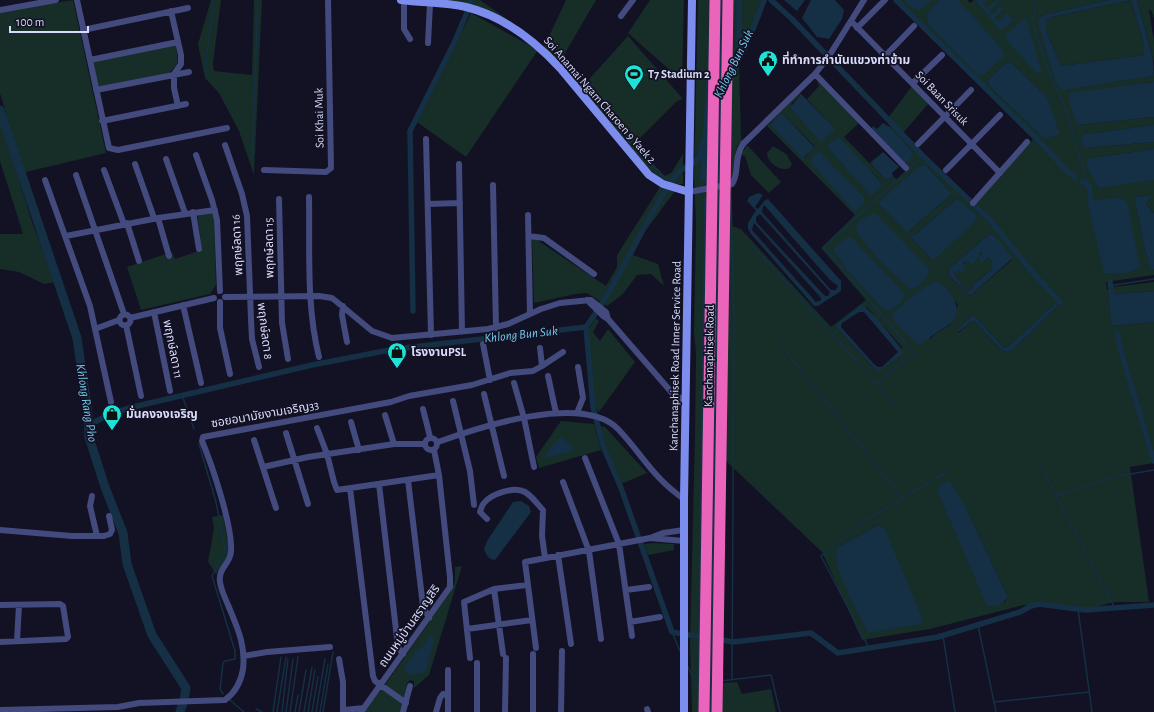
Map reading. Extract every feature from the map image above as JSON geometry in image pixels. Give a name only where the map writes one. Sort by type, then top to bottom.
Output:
[{"type":"highway","name":"Kanchanaphisek Road","points":[[704,712],[715,0]]},
{"type":"highway","name":"Kanchanaphisek Road","points":[[717,712],[728,0]]},
{"type":"main road","name":"Soi Anamai Ngam Charoen 9 Yaek 2","points":[[401,0],[430,4],[464,6],[493,17],[517,30],[544,51],[649,175],[663,184],[689,192]]},
{"type":"main road","name":"Kanchanaphisek Road Inner Service Road","points":[[684,712],[684,499],[692,0]]},
{"type":"street","points":[[0,10],[56,0]]},
{"type":"street","points":[[77,0],[107,145],[113,150],[227,128]]},
{"type":"street","name":"Soi Khai Muk","points":[[264,170],[326,172],[331,168],[328,0]]},
{"type":"street","points":[[404,0],[404,29],[410,39]]},
{"type":"street","points":[[621,16],[633,0]]},
{"type":"street","points":[[689,192],[732,184],[735,179],[736,157],[743,144],[815,74],[828,57],[864,0]]},
{"type":"street","points":[[857,28],[886,0]]},
{"type":"street","points":[[428,43],[430,4]]},
{"type":"street","points":[[83,30],[188,8]]},
{"type":"street","points":[[171,12],[181,54],[181,64],[174,74],[174,88],[178,100],[178,106]]},
{"type":"street","name":"Soi Baan Srisuk","points":[[851,21],[1000,173]]},
{"type":"street","points":[[885,56],[914,26]]},
{"type":"street","points":[[90,60],[178,42]]},
{"type":"street","points":[[913,83],[942,55]]},
{"type":"street","points":[[96,90],[189,72]]},
{"type":"street","points":[[815,74],[906,168]]},
{"type":"street","points":[[918,144],[971,90]]},
{"type":"street","points":[[102,121],[186,104]]},
{"type":"street","points":[[946,170],[1000,115]]},
{"type":"street","points":[[426,139],[431,335]]},
{"type":"street","points":[[973,203],[1027,142]]},
{"type":"street","name":"พฤกษ์ลดา 16","points":[[225,146],[242,194],[247,216],[250,298]]},
{"type":"street","points":[[196,155],[215,210],[218,233],[220,291],[223,292],[225,297]]},
{"type":"street","points":[[166,159],[185,213]]},
{"type":"street","points":[[135,164],[169,256]]},
{"type":"street","points":[[459,164],[462,332]]},
{"type":"street","points":[[104,170],[139,261]]},
{"type":"street","points":[[76,175],[124,314],[130,318],[214,298],[215,294],[220,291]]},
{"type":"street","points":[[45,180],[86,291],[111,402]]},
{"type":"street","points":[[493,185],[496,328]]},
{"type":"street","points":[[309,198],[310,297],[312,328],[319,358]]},
{"type":"street","name":"พฤกษ์ลดา 15","points":[[280,199],[280,297],[282,323],[288,359]]},
{"type":"street","points":[[428,204],[460,203]]},
{"type":"street","points":[[66,236],[156,218],[215,210]]},
{"type":"street","points":[[193,212],[199,249]]},
{"type":"street","points":[[528,215],[530,314]]},
{"type":"street","points":[[529,236],[544,238],[594,274]]},
{"type":"street","points":[[225,297],[332,298],[366,327],[379,335],[392,338],[496,328],[560,303],[591,302],[606,316],[673,394],[686,401]]},
{"type":"street","points":[[220,302],[224,301],[225,297]]},
{"type":"street","points":[[214,298],[216,301],[220,302]]},
{"type":"street","name":"พฤกษ์ลดา 8","points":[[250,298],[252,339],[258,367]]},
{"type":"street","points":[[220,302],[221,335],[230,374]]},
{"type":"street","points":[[183,305],[201,383]]},
{"type":"street","points":[[343,306],[343,320],[347,342]]},
{"type":"street","name":"พฤกษ์ลดา 11","points":[[154,312],[170,391]]},
{"type":"street","points":[[95,329],[119,320],[124,314]]},
{"type":"street","points":[[126,325],[130,322],[130,318]]},
{"type":"street","points":[[119,320],[122,325],[126,325]]},
{"type":"street","points":[[126,325],[141,396]]},
{"type":"street","points":[[484,344],[490,380]]},
{"type":"street","points":[[540,348],[542,366]]},
{"type":"street","name":"ซอยอนามัยงามเจริญ33","points":[[0,710],[118,707],[139,703],[191,700],[219,701],[225,700],[232,695],[239,685],[242,674],[244,656],[242,637],[220,584],[220,571],[230,556],[231,542],[224,510],[202,440],[203,437],[391,402],[409,396],[472,385],[510,373],[533,371],[562,352]]},
{"type":"street","points":[[576,413],[583,398],[578,367]]},
{"type":"street","points":[[548,376],[556,413]]},
{"type":"street","points":[[514,383],[524,418],[534,467]]},
{"type":"street","points":[[484,394],[504,476]]},
{"type":"street","points":[[453,401],[470,471],[474,505]]},
{"type":"street","points":[[423,409],[430,437]]},
{"type":"street","points":[[425,444],[427,448],[434,450],[438,442],[461,434],[524,418],[556,413],[576,413],[593,416],[607,420],[617,429],[659,480],[684,499]]},
{"type":"street","points":[[385,415],[394,444]]},
{"type":"street","points":[[351,422],[359,450]]},
{"type":"street","points":[[317,428],[328,454],[336,489],[439,475]]},
{"type":"street","points":[[286,433],[308,504]]},
{"type":"street","points":[[430,437],[435,438],[438,442]]},
{"type":"street","points":[[425,444],[426,440],[430,437]]},
{"type":"street","points":[[254,440],[276,508]]},
{"type":"street","points":[[263,467],[328,454],[394,444],[425,444]]},
{"type":"street","name":"ถนนหมู่บ้านสราญสิริ","points":[[362,710],[448,592],[451,582],[439,475],[434,450]]},
{"type":"street","points":[[585,458],[619,544],[632,636]]},
{"type":"street","points":[[408,480],[423,606],[429,618]]},
{"type":"street","points":[[563,482],[589,551],[601,639]]},
{"type":"street","points":[[379,484],[398,647],[403,654]]},
{"type":"street","points":[[350,488],[374,681],[406,703]]},
{"type":"street","points":[[487,519],[480,512],[483,503],[494,495],[518,490],[525,492],[543,510],[542,536],[545,558]]},
{"type":"street","points":[[92,496],[90,506],[97,536]]},
{"type":"street","points":[[0,530],[72,536],[108,535],[111,532],[109,516]]},
{"type":"street","points":[[536,648],[525,562],[589,551],[650,538],[662,533],[684,530]]},
{"type":"street","points":[[650,538],[684,541]]},
{"type":"street","points":[[558,556],[571,644]]},
{"type":"street","points":[[470,658],[464,602],[494,590],[527,585]]},
{"type":"street","points":[[626,590],[649,586]]},
{"type":"street","points":[[494,590],[504,656],[505,712]]},
{"type":"street","points":[[0,605],[60,604],[63,606],[68,639],[0,642]]},
{"type":"street","points":[[17,641],[19,605]]},
{"type":"street","points":[[630,622],[660,618]]},
{"type":"street","points":[[467,629],[532,620]]},
{"type":"street","points":[[244,656],[267,652],[330,647]]},
{"type":"street","points":[[560,712],[562,651]]},
{"type":"street","points":[[533,712],[534,654]]},
{"type":"street","points":[[339,659],[343,682],[344,711],[362,710]]},
{"type":"street","points":[[476,712],[477,663]]},
{"type":"street","points":[[448,670],[448,712]]},
{"type":"street","points":[[403,712],[410,686]]},
{"type":"street","points":[[436,712],[440,698],[443,694],[446,694],[448,698]]},
{"type":"green space","points":[[73,0],[106,153],[26,172],[24,174],[0,93],[0,12]]},
{"type":"green space","points":[[211,0],[221,0],[213,63],[214,71],[252,75],[254,0],[262,0],[254,175],[239,131],[219,93],[205,78],[198,44]]},
{"type":"green space","points":[[435,0],[480,0],[514,24]]},
{"type":"green space","name":"T7 Stadium 2","points":[[566,0],[596,0],[561,60],[583,86],[628,36],[683,99],[677,101],[634,144],[665,176],[671,173],[683,154],[683,184],[676,184],[664,180],[640,160],[544,47]]},
{"type":"green space","points":[[650,0],[684,0],[682,81],[628,33]]},
{"type":"green space","points":[[698,0],[767,0],[754,33],[739,63],[741,139],[743,141],[737,146],[735,156],[732,186],[731,226],[741,229],[831,327],[866,300],[821,248],[855,215],[767,126],[799,92],[801,94],[791,104],[834,127],[807,99],[819,86],[817,79],[859,123],[844,137],[885,179],[889,180],[893,176],[897,180],[906,171],[901,166],[914,153],[890,127],[894,123],[888,118],[912,86],[929,103],[903,133],[974,206],[1033,139],[894,0],[967,0],[970,3],[974,0],[1108,0],[1043,15],[1038,19],[1061,89],[1154,76],[1154,82],[1145,83],[1077,125],[1154,117],[1154,125],[1086,134],[1085,148],[1154,142],[1154,149],[1092,158],[1137,181],[1154,180],[1154,213],[1146,204],[1150,195],[1134,197],[1145,250],[1151,269],[1154,269],[1154,275],[1106,282],[1107,290],[1113,287],[1154,282],[1154,291],[1108,295],[1113,326],[1154,322],[1154,463],[1130,467],[1149,602],[1114,602],[1085,610],[1024,605],[930,629],[862,640],[822,552],[726,461],[722,683],[737,682],[742,694],[771,689],[776,712],[692,712],[690,644],[696,353],[694,333],[696,223],[694,177]],"holes":[[[1011,62],[1047,97],[1045,138],[989,86],[988,80],[1006,63]],[[782,113],[815,147],[802,160],[801,157]],[[827,147],[866,168],[874,174],[882,185],[870,194]],[[926,165],[952,194],[909,231],[903,228],[879,205]],[[957,198],[978,219],[932,260],[910,236],[916,234]],[[993,234],[1012,260],[970,296],[948,274],[950,268],[988,235]],[[938,281],[943,285],[958,305],[950,325],[935,334],[930,339],[902,305]],[[1060,299],[1063,301],[1014,349],[1008,352],[1002,351],[974,321],[958,333],[957,330],[973,314],[1004,348],[1010,345],[1058,303]],[[867,307],[902,347],[902,355],[877,371],[835,326]],[[965,506],[1008,597],[1004,603]],[[878,525],[884,527],[837,548]]]},
{"type":"green space","points":[[1131,0],[1144,45],[1144,55],[1061,66],[1046,30],[1045,21],[1052,17]]},
{"type":"green space","points":[[1137,0],[1154,0],[1154,18],[1151,10],[1149,10],[1154,41],[1154,62]]},
{"type":"green space","points":[[471,13],[538,50],[466,157],[417,122]]},
{"type":"green space","points":[[176,45],[178,63],[169,73],[98,88],[93,61]]},
{"type":"green space","points":[[0,118],[32,222],[55,282],[44,284],[19,272],[0,269],[0,234],[23,234],[0,161]]},
{"type":"green space","points":[[747,145],[781,182],[769,193],[751,175],[745,156],[741,155]]},
{"type":"green space","points":[[773,146],[786,154],[792,164],[790,168],[779,168],[769,160],[767,153]]},
{"type":"green space","points":[[660,187],[675,191],[646,230],[633,255],[658,264],[664,286],[651,274],[637,275],[623,294],[607,306],[587,293],[575,294],[534,303],[532,239],[534,238],[606,286],[617,267],[617,255]]},
{"type":"green space","points":[[197,213],[213,213],[214,216],[216,285],[210,294],[141,310],[127,267],[172,252],[175,259],[202,250]]},
{"type":"green space","points":[[981,252],[982,262],[988,257],[992,262],[992,269],[973,285],[972,289],[967,291],[954,273],[966,261],[976,258]]},
{"type":"green space","points":[[596,318],[599,321],[593,332],[600,341],[608,329],[635,362],[599,412],[594,406],[589,360],[588,330]]},
{"type":"green space","points":[[561,421],[594,424],[601,450],[539,468],[536,457]]},
{"type":"green space","points":[[601,426],[605,427],[647,473],[621,484],[604,446]]},
{"type":"green space","points":[[223,515],[228,543],[228,555],[216,574],[208,562],[214,528],[212,517]]},
{"type":"green space","points":[[644,544],[674,544],[674,550],[648,555]]},
{"type":"green space","points":[[462,566],[429,675],[414,688],[414,681],[410,680],[407,683],[401,712],[363,712],[385,685],[450,592],[455,581],[455,567]]},
{"type":"water","points":[[710,0],[732,0],[728,179],[716,183],[705,183],[700,180]]},
{"type":"water","points":[[784,0],[805,0],[797,11]]},
{"type":"water","points":[[811,0],[835,0],[844,10],[842,19],[829,39],[817,37],[802,18]]},
{"type":"water","points":[[904,0],[932,0],[919,10],[909,6]]},
{"type":"water","points":[[940,0],[958,0],[1002,49],[1004,56],[982,76],[978,75],[928,24],[927,14]]},
{"type":"water","points":[[987,0],[983,4],[987,8],[997,0],[999,2],[989,11],[992,14],[1001,6],[1004,9],[995,17],[998,21],[1008,13],[1013,21],[1001,31],[976,1]]},
{"type":"water","points":[[1108,0],[1131,0],[1137,0],[1153,59],[1154,76],[1061,90],[1055,80],[1039,26],[1038,19],[1043,15]],"holes":[[[1131,0],[1144,45],[1144,55],[1061,66],[1046,30],[1046,21],[1052,17]]]},
{"type":"water","points":[[1026,18],[1042,72],[1039,74],[1034,71],[1005,38],[1007,33]]},
{"type":"water","points":[[1011,62],[1047,97],[1060,134],[1045,139],[989,86],[988,80],[1006,63]]},
{"type":"water","points":[[1154,82],[1154,117],[1077,125],[1070,105],[1069,93]]},
{"type":"water","points":[[801,94],[834,127],[834,130],[822,141],[820,141],[790,108]]},
{"type":"water","points":[[782,113],[815,148],[804,157],[804,160],[802,160],[801,157],[771,125],[778,115]]},
{"type":"water","points":[[883,123],[890,127],[914,153],[909,162],[904,164],[870,130],[873,126],[877,129]]},
{"type":"water","points":[[1154,125],[1154,142],[1085,148],[1081,140],[1082,136],[1086,134]]},
{"type":"water","points":[[836,138],[840,138],[881,182],[882,185],[873,194],[870,195],[827,147]]},
{"type":"water","points":[[1154,149],[1154,180],[1099,188],[1087,167],[1088,159]]},
{"type":"water","points":[[820,152],[864,198],[864,205],[856,211],[853,210],[811,163],[813,156]]},
{"type":"water","points":[[883,152],[899,167],[892,173],[893,176],[889,180],[885,179],[870,163]]},
{"type":"water","points":[[926,165],[952,194],[907,232],[879,205],[879,202],[920,166]]},
{"type":"water","points":[[726,193],[719,712],[697,712],[704,199],[710,195]]},
{"type":"water","points":[[758,193],[763,195],[755,207],[758,209],[765,200],[768,199],[841,281],[841,291],[818,306],[814,306],[748,229],[748,223],[756,210],[747,201],[749,197]],"holes":[[[763,206],[765,206],[829,279],[838,286],[836,290],[831,290],[762,212]],[[760,214],[830,292],[828,296],[825,296],[756,222],[756,217]],[[754,223],[821,298],[821,300],[816,302],[752,230]]]},
{"type":"water","points":[[1151,195],[1146,204],[1154,213],[1154,269],[1151,270],[1145,250],[1134,197]]},
{"type":"water","points":[[957,198],[976,215],[978,219],[935,259],[932,260],[910,236],[916,234]]},
{"type":"water","points":[[1119,198],[1127,201],[1140,268],[1126,273],[1104,273],[1087,201]]},
{"type":"water","points":[[875,213],[929,268],[929,272],[925,279],[916,287],[909,289],[881,262],[857,233],[856,227],[860,220]]},
{"type":"water","points":[[993,234],[1013,258],[970,296],[948,274],[950,268],[988,235]],"holes":[[[981,252],[982,254],[978,258],[982,263],[988,257],[992,262],[992,269],[973,285],[972,289],[967,291],[954,273],[958,271],[965,272],[963,263],[966,261],[973,264]]]},
{"type":"water","points":[[851,237],[905,294],[894,308],[888,311],[883,309],[848,271],[833,250],[844,239]]},
{"type":"water","points":[[938,281],[952,296],[957,308],[956,314],[954,320],[949,325],[918,345],[896,324],[892,315],[919,291]]},
{"type":"water","points":[[1154,291],[1154,322],[1112,326],[1108,295]]},
{"type":"water","points":[[1062,298],[1063,301],[1014,349],[1008,352],[1002,351],[974,321],[957,333],[957,330],[973,314],[1004,348],[1010,345]]},
{"type":"water","points":[[862,304],[878,319],[903,351],[902,355],[877,371],[835,326]],"holes":[[[859,312],[864,312],[898,352],[882,367],[878,367],[874,364],[841,327],[842,323]]]},
{"type":"water","points":[[561,437],[574,448],[572,451],[547,458],[545,457],[550,448]]},
{"type":"water","points":[[950,481],[965,506],[1008,597],[999,605],[987,606],[937,490],[940,484]]},
{"type":"water","points":[[521,501],[529,506],[531,512],[495,560],[489,558],[484,549],[487,541],[513,502]]},
{"type":"water","points":[[878,525],[884,527],[923,620],[920,624],[868,633],[847,590],[838,567],[836,557],[837,548]]},
{"type":"water","points":[[430,636],[433,636],[434,641],[426,670],[423,673],[410,675],[406,671],[406,664],[416,654],[413,652],[422,647]]},
{"type":"waterway","points":[[207,75],[206,60],[214,0]]},
{"type":"waterway","points":[[252,159],[258,0]]},
{"type":"waterway","points":[[413,311],[410,131],[454,43],[471,0]]},
{"type":"waterway","points":[[739,0],[739,58]]},
{"type":"waterway","name":"Khlong Bun Suk","points":[[729,76],[753,30],[764,0]]},
{"type":"waterway","points":[[771,0],[792,19],[923,156],[990,220],[1034,274],[1060,302]]},
{"type":"waterway","points":[[896,0],[1035,137],[1068,172],[1075,177]]},
{"type":"waterway","points":[[1033,0],[1036,7],[1033,18],[1034,27],[1051,79],[1062,99],[1089,186]]},
{"type":"waterway","points":[[586,87],[633,144]]},
{"type":"waterway","name":"Khlong Rang Pho","points":[[0,110],[77,338],[88,413],[89,437],[105,487],[123,533],[127,564],[152,635],[186,688],[180,712]]},
{"type":"waterway","name":"Khlong Bun Suk","points":[[89,425],[110,414],[133,407],[312,365],[395,349],[586,327],[610,290],[664,192],[679,171],[696,161],[701,152],[703,143]]},
{"type":"waterway","points":[[638,150],[665,178],[673,180]]},
{"type":"waterway","points":[[878,382],[914,353],[824,247],[923,156]]},
{"type":"waterway","points":[[1083,182],[1089,186],[1092,206]]},
{"type":"waterway","points":[[731,196],[734,322],[732,680]]},
{"type":"waterway","points":[[751,244],[895,404]]},
{"type":"waterway","points":[[1108,286],[1154,279]]},
{"type":"waterway","points":[[1110,282],[1113,302]]},
{"type":"waterway","points":[[586,327],[593,407],[603,446],[621,488],[672,632],[706,638]]},
{"type":"waterway","points":[[1117,334],[1154,461]]},
{"type":"waterway","points":[[780,344],[902,498]]},
{"type":"waterway","points":[[182,395],[194,429]]},
{"type":"waterway","points":[[199,444],[216,502],[225,552],[212,576],[235,651],[235,659],[225,661],[223,663],[220,689],[223,694]]},
{"type":"waterway","points":[[1042,468],[1115,608]]},
{"type":"waterway","points":[[1057,495],[1119,476],[1154,470]]},
{"type":"waterway","points":[[869,648],[821,556],[866,520],[948,471]]},
{"type":"waterway","points":[[717,639],[733,642],[811,633],[838,653],[938,637],[1020,612],[1031,606],[1039,604],[1085,610],[1154,605]]},
{"type":"waterway","points":[[1078,609],[1092,712]]},
{"type":"waterway","points":[[978,625],[996,712]]},
{"type":"waterway","points":[[672,632],[680,651]]},
{"type":"waterway","points":[[943,636],[955,712]]},
{"type":"waterway","points":[[323,712],[333,652]]},
{"type":"waterway","points":[[273,712],[281,657]]},
{"type":"waterway","points":[[277,712],[286,657]]},
{"type":"waterway","points":[[290,712],[298,657]]},
{"type":"waterway","points":[[282,712],[288,659]]},
{"type":"waterway","points":[[286,712],[293,659]]},
{"type":"waterway","points":[[316,712],[325,659]]},
{"type":"waterway","points":[[320,712],[328,664]]},
{"type":"waterway","points":[[304,712],[312,667]]},
{"type":"waterway","points":[[688,667],[696,684],[699,683]]},
{"type":"waterway","points":[[299,712],[306,670]]},
{"type":"waterway","points":[[308,712],[315,670]]},
{"type":"waterway","points":[[721,681],[771,675],[780,712]]},
{"type":"waterway","points":[[312,712],[318,677]]},
{"type":"waterway","points":[[994,702],[1089,692]]},
{"type":"waterway","points":[[295,712],[298,695]]},
{"type":"waterway","points":[[230,700],[244,712]]},
{"type":"waterway","points":[[256,709],[262,712]]},
{"type":"place","name":"ที่ทำการกำนันแขวงท่าข้าม","points":[[768,77]]},
{"type":"place","name":"T7 Stadium 2","points":[[634,91]]},
{"type":"place","name":"โรงงานPSL","points":[[397,369]]},
{"type":"place","name":"มั่นคงจงเจริญ","points":[[112,431]]}]
